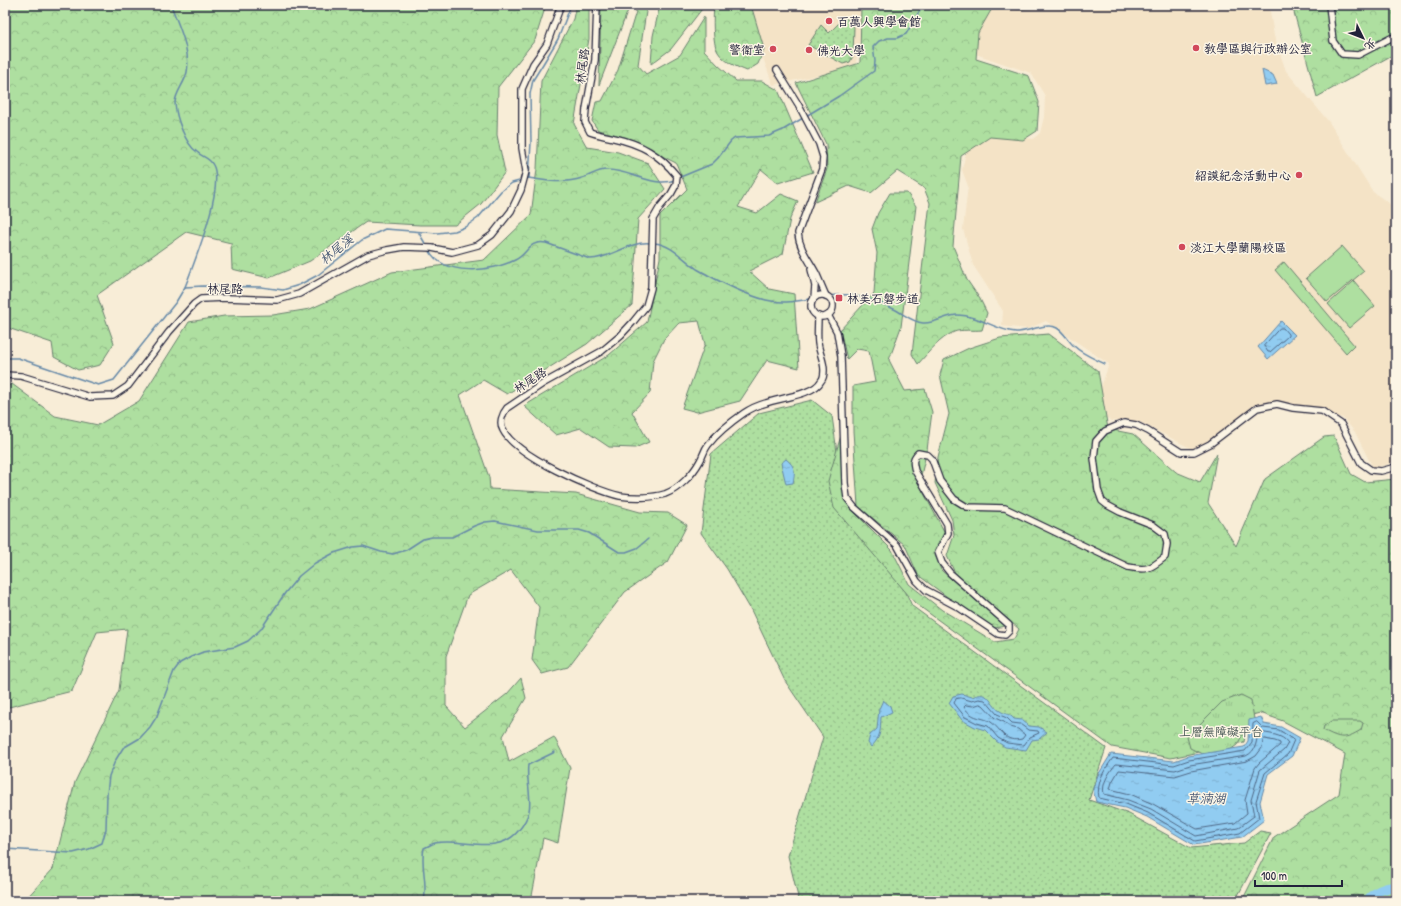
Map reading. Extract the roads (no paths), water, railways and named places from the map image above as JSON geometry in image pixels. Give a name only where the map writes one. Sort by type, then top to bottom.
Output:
[{"type":"street","name":"林尾路","points":[[5,375],[21,376],[90,397],[113,396],[128,386],[169,332],[194,304],[201,299],[227,298],[278,300],[299,294],[368,255],[404,247],[432,248],[452,252],[478,245],[492,234],[511,211],[521,190],[526,171],[522,148],[522,89],[533,64],[547,44],[561,5]]},
{"type":"street","name":"林尾路","points":[[597,5],[596,60],[586,109],[585,122],[590,132],[600,136],[612,137],[640,145],[654,153],[665,162],[677,176],[676,185],[672,194],[660,207],[653,219],[651,288],[646,306],[625,331],[602,351],[544,383],[507,408],[502,414],[501,421],[502,429],[507,437],[526,453],[544,464],[620,496],[645,497],[665,494],[675,488],[690,475],[700,462],[707,446],[727,425],[746,412],[766,403],[787,398],[813,389],[821,382],[824,370],[818,343],[818,316]]},
{"type":"street","points":[[1329,5],[1333,41],[1342,54],[1358,55],[1391,38],[1396,39]]},
{"type":"street","points":[[777,70],[798,104],[819,144],[823,157],[822,169],[798,233],[799,241],[810,266],[815,286],[811,308],[818,316],[828,315]]},
{"type":"street","points":[[810,266],[816,274],[826,296],[831,300],[833,306],[828,315]]},
{"type":"street","points":[[814,298],[820,295],[826,296]]},
{"type":"street","points":[[828,315],[837,332],[842,356],[845,483],[847,498],[854,507],[897,545],[917,581],[926,590],[958,607],[998,634],[1005,635],[1009,631],[1009,625],[950,573],[942,563],[938,552],[948,533],[947,524],[915,471],[913,461],[914,457],[918,453],[928,454],[932,459],[943,487],[954,500],[967,507],[1005,508],[1128,567],[1142,570],[1155,566],[1165,558],[1167,544],[1165,534],[1153,525],[1120,512],[1106,505],[1102,501],[1098,490],[1094,458],[1096,441],[1105,431],[1116,426],[1124,423],[1136,425],[1148,430],[1180,452],[1194,452],[1210,444],[1257,408],[1277,404],[1293,408],[1322,411],[1341,424],[1361,463],[1371,470],[1381,471],[1396,467]]},
{"type":"water","points":[[1262,70],[1273,75],[1277,84],[1265,86]]},
{"type":"water","points":[[1281,321],[1295,335],[1268,359],[1258,347]]},
{"type":"water","points":[[786,459],[792,465],[794,473],[793,483],[786,484],[781,463]]},
{"type":"water","points":[[962,694],[972,697],[978,695],[986,696],[996,708],[1002,712],[1014,719],[1022,720],[1029,726],[1039,727],[1047,732],[1039,739],[1032,740],[1026,750],[1005,747],[996,741],[985,730],[975,727],[962,720],[949,703],[953,696]]},
{"type":"water","points":[[883,700],[890,706],[892,712],[881,717],[879,736],[871,747],[868,743],[870,735],[877,729],[879,709]]},
{"type":"water","name":"草湳湖","points":[[1261,717],[1264,724],[1281,727],[1300,738],[1292,756],[1268,774],[1260,802],[1264,820],[1242,837],[1194,845],[1147,817],[1125,808],[1096,802],[1093,789],[1098,775],[1111,754],[1174,761],[1188,756],[1244,747],[1248,741],[1249,720]]},
{"type":"waterway","points":[[171,5],[186,46],[188,64],[186,76],[175,99],[177,115],[185,137],[197,152],[212,163],[216,176],[212,207],[207,225],[185,287]]},
{"type":"waterway","name":"林尾溪","points":[[526,179],[529,178],[531,142],[530,94],[533,80],[558,39],[571,5]]},
{"type":"waterway","points":[[806,116],[839,96],[874,71],[875,61],[873,47],[879,41],[888,38],[897,38],[906,34],[923,5]]},
{"type":"waterway","points":[[678,178],[712,164],[735,138],[769,136],[783,130],[803,118]]},
{"type":"waterway","points":[[529,178],[549,181],[569,181],[608,170],[658,182],[675,180]]},
{"type":"waterway","name":"林尾溪","points":[[5,358],[18,358],[98,385],[114,380],[176,302],[185,287],[261,287],[283,290],[299,285],[318,275],[362,240],[385,229],[437,233],[455,231],[465,227],[478,218],[501,191],[512,183],[523,180]]},
{"type":"waterway","points":[[419,233],[426,245]]},
{"type":"waterway","points":[[429,250],[436,259],[445,265],[469,270],[505,264],[515,260],[532,245],[540,243],[546,243],[590,259],[605,256],[634,245],[650,243]]},
{"type":"waterway","points":[[654,243],[672,249],[697,269],[722,282],[740,291],[766,300],[787,302],[829,296],[850,295],[880,303],[896,310],[912,320],[923,323],[958,315],[973,318],[1001,329],[1016,332],[1053,326],[1064,334],[1077,349],[1105,364]]},
{"type":"waterway","points":[[5,849],[73,853],[89,849],[102,843],[106,829],[109,776],[115,761],[123,748],[140,738],[150,727],[157,716],[174,671],[180,663],[203,652],[235,647],[248,641],[261,629],[285,593],[299,576],[315,563],[334,553],[353,547],[363,546],[393,554],[406,550],[423,539],[432,537],[452,537],[474,526],[485,522],[495,521],[538,530],[579,530],[589,533],[619,552],[626,552],[637,548],[648,539]]},
{"type":"waterway","points":[[424,901],[424,848],[435,843],[446,842],[479,844],[501,843],[510,838],[522,826],[529,811],[530,800],[528,765],[555,752]]},
{"type":"waterway","points":[[1367,901],[1380,891],[1396,887]]},
{"type":"place","name":"百萬人興學會館","points":[[829,21]]},
{"type":"place","name":"教學區與行政辦公室","points":[[1196,48]]},
{"type":"place","name":"警衛室","points":[[773,49]]},
{"type":"place","name":"佛光大學","points":[[809,50]]},
{"type":"place","name":"紹謨紀念活動中心","points":[[1299,175]]},
{"type":"place","name":"淡江大學蘭陽校區","points":[[1182,247]]},
{"type":"place","name":"林美石磐步道","points":[[839,298]]},
{"type":"park label","name":"上層無障礙平台","points":[[1221,731]]}]
